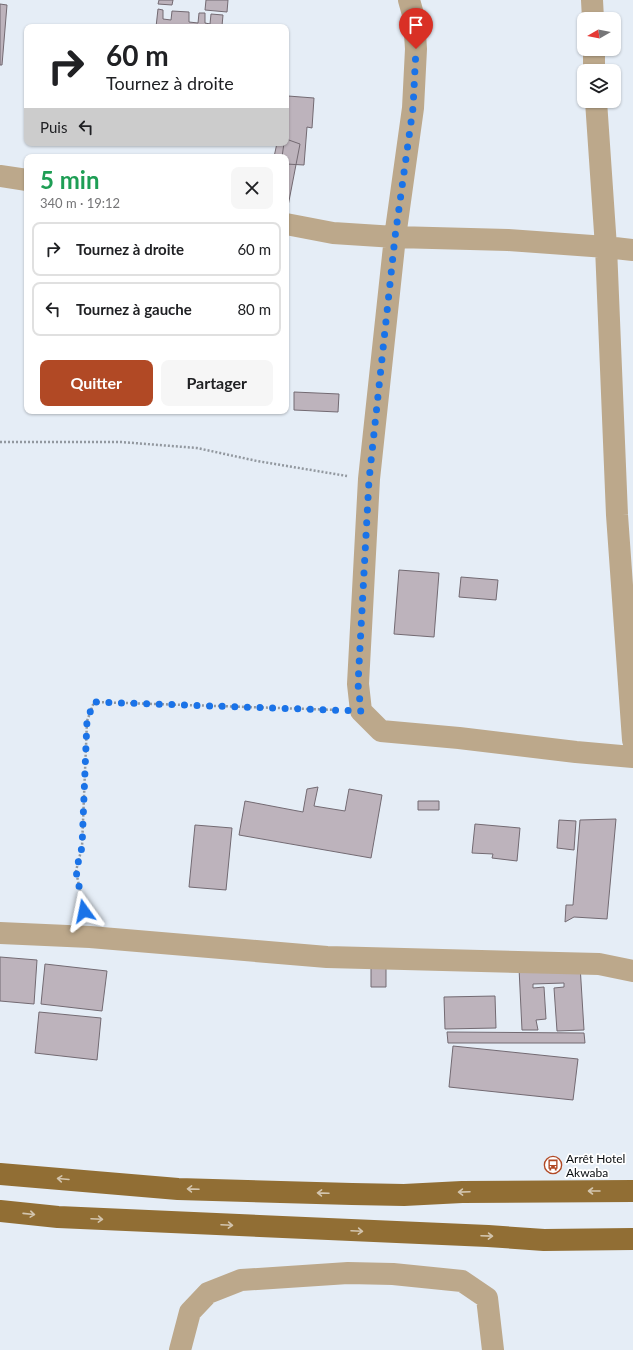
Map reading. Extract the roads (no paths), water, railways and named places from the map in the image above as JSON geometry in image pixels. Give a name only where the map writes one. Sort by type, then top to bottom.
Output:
[{"type":"main road","points":[[0,1174],[178,1189],[344,1194],[404,1195],[462,1192],[633,1192]]},
{"type":"main road","points":[[0,1211],[58,1217],[488,1236],[544,1240],[633,1239]]},
{"type":"street","points":[[409,0],[414,18],[416,49],[413,108],[395,237],[369,480],[358,684],[361,711],[381,731],[475,739],[576,752],[633,756]]},
{"type":"street","points":[[592,0],[593,12]]},
{"type":"street","points":[[596,108],[625,515],[633,740]]},
{"type":"street","points":[[0,176],[24,180]]},
{"type":"street","points":[[289,225],[333,233],[395,237],[508,240],[633,250]]},
{"type":"street","points":[[0,933],[90,937],[327,958],[599,964],[633,971]]},
{"type":"street","points":[[180,1350],[190,1312],[208,1294],[241,1280],[348,1272],[393,1274],[462,1281],[487,1298],[493,1350]]},
{"type":"place","name":"Arrêt Hotel Akwaba","points":[[553,1165]]}]
